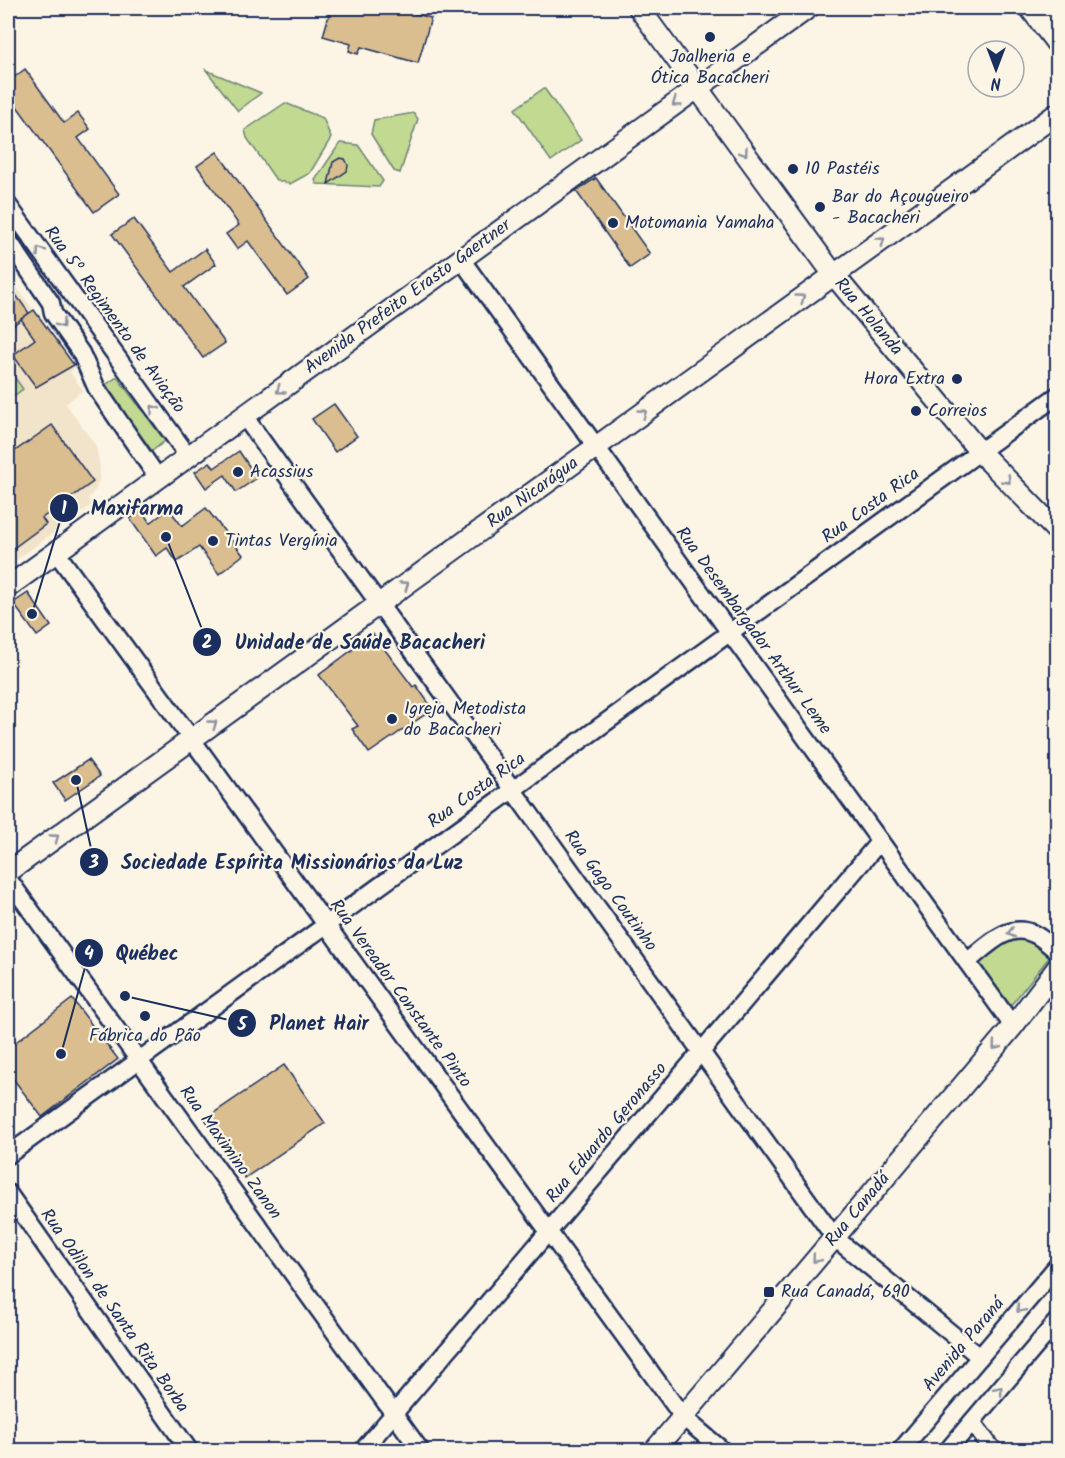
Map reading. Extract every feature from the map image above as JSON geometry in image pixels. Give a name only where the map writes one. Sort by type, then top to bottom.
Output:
[{"type":"main road","name":"Rua Holanda","points":[[639,8],[834,275],[980,452],[1058,532]]},
{"type":"main road","name":"Avenida Prefeito Erasto Gaertner","points":[[8,587],[808,8]]},
{"type":"main road","points":[[1029,8],[1058,45]]},
{"type":"main road","name":"Rua Nicarágua","points":[[8,872],[1058,113]]},
{"type":"main road","name":"Rua Canadá","points":[[655,1450],[1013,1026],[1058,967]]},
{"type":"street","name":"Rua 5º Regimento de Aviação","points":[[9,211],[188,456]]},
{"type":"street","points":[[8,240],[51,303],[53,313],[81,353],[97,389],[158,478]]},
{"type":"street","name":"Rua Desembargador Arthur Leme","points":[[461,259],[1013,1026]]},
{"type":"street","name":"Rua Costa Rica","points":[[8,1155],[1058,395]]},
{"type":"street","name":"Rua Gago Coutinho","points":[[244,416],[835,1238],[980,1357]]},
{"type":"street","name":"Rua Vereador Constante Pinto","points":[[56,552],[683,1417],[722,1450]]},
{"type":"street","name":"Rua Eduardo Geronasso","points":[[363,1450],[880,841]]},
{"type":"street","name":"Rua Maximino Zanon","points":[[8,879],[420,1450]]},
{"type":"street","points":[[967,962],[1001,935],[1021,930],[1041,938],[1058,952]]},
{"type":"street","name":"Rua Odilon de Santa Rita Borba","points":[[8,1193],[189,1450]]},
{"type":"street","name":"Avenida Paraná","points":[[901,1450],[1058,1265]]},
{"type":"street","points":[[948,1450],[1058,1320]]},
{"type":"street","points":[[972,1422],[993,1450]]},
{"type":"shaded area","points":[[8,275],[75,368],[70,372],[83,390],[66,404],[96,446],[100,466],[96,489],[88,499],[92,505],[8,566]]},
{"type":"green space","points":[[206,70],[261,93],[238,111]]},
{"type":"green space","points":[[544,88],[581,140],[551,161],[515,109]]},
{"type":"green space","points":[[285,103],[323,118],[331,138],[310,173],[290,184],[276,180],[247,138],[245,130]]},
{"type":"green space","points":[[414,113],[418,119],[400,173],[394,171],[371,134],[374,120]]},
{"type":"green space","points":[[340,143],[358,145],[383,181],[379,187],[317,184],[315,180]]},
{"type":"green space","points":[[8,368],[23,389],[8,400]]},
{"type":"green space","points":[[117,377],[165,441],[152,451],[104,386]]},
{"type":"green space","points":[[1015,938],[1034,940],[1051,955],[1007,1010],[976,966],[998,945]]},
{"type":"building","points":[[331,8],[395,8],[431,18],[418,63],[361,47],[358,54],[349,51],[351,44],[323,36]]},
{"type":"building","points":[[25,69],[64,123],[78,113],[90,129],[78,138],[119,194],[94,212],[8,94],[8,82]]},
{"type":"building","points":[[217,152],[309,279],[287,295],[248,241],[237,249],[226,234],[239,225],[197,166]]},
{"type":"building","points":[[340,158],[345,159],[348,165],[347,171],[328,184],[333,162]]},
{"type":"building","name":"Motomania Yamaha","points":[[596,178],[650,254],[630,268],[576,191]]},
{"type":"building","points":[[134,219],[173,272],[205,249],[216,264],[184,287],[225,343],[203,358],[112,234]]},
{"type":"building","points":[[8,284],[29,313],[8,329]]},
{"type":"building","points":[[34,310],[74,365],[36,387],[13,355],[35,339],[21,319]]},
{"type":"building","points":[[334,404],[357,436],[335,452],[312,419]]},
{"type":"building","points":[[52,425],[93,482],[42,518],[46,524],[8,552],[8,456]]},
{"type":"building","name":"Acassius","points":[[239,451],[257,478],[236,492],[225,475],[206,488],[195,472],[210,462],[214,468]]},
{"type":"building","points":[[206,508],[243,555],[219,574],[199,547],[177,562],[167,548],[156,556],[130,519],[142,511],[150,523],[169,509],[182,526]]},
{"type":"building","points":[[28,593],[51,626],[37,636],[13,603]]},
{"type":"building","points":[[373,634],[413,687],[416,685],[433,709],[369,753],[352,729],[358,726],[319,675]]},
{"type":"building","points":[[88,760],[100,776],[65,800],[53,783]]},
{"type":"building","points":[[72,999],[118,1059],[42,1117],[8,1072],[8,1048]]},
{"type":"building","points":[[284,1065],[325,1123],[245,1178],[205,1119]]},
{"type":"place","name":"Joalheria e Ótica Bacacheri","points":[[710,37]]},
{"type":"place","name":"10 Pastéis","points":[[793,169]]},
{"type":"place","name":"Bar do Açougueiro - Bacacheri","points":[[820,207]]},
{"type":"place","name":"Motomania Yamaha","points":[[613,223]]},
{"type":"place","name":"Hora Extra","points":[[957,379]]},
{"type":"place","name":"Correios","points":[[916,411]]},
{"type":"place","name":"Acassius","points":[[238,472]]},
{"type":"place","name":"Unidade de Saúde Bacacheri","points":[[166,537]]},
{"type":"place","name":"Tintas Vergínia","points":[[213,541]]},
{"type":"place","name":"Maxifarma","points":[[32,614]]},
{"type":"place","name":"Igreja Metodista do Bacacheri","points":[[392,719]]},
{"type":"place","name":"Sociedade Espírita Missionários da Luz","points":[[76,780]]},
{"type":"place","name":"Planet Hair","points":[[125,996]]},
{"type":"place","name":"Fábrica do Pão","points":[[145,1016]]},
{"type":"place","name":"Québec","points":[[61,1054]]},
{"type":"place","name":"Rua Canadá, 690","points":[[769,1292]]}]
